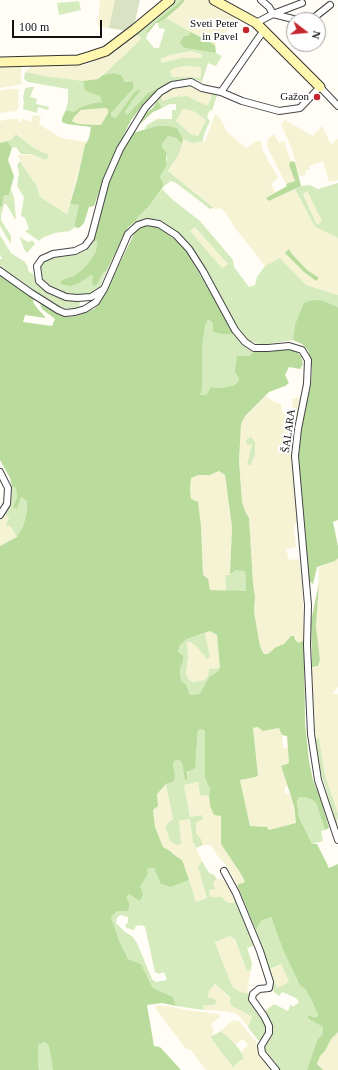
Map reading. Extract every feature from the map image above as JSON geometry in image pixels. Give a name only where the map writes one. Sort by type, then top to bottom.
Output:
[{"type":"street","points":[[0,62],[78,60],[96,55],[106,51],[117,43],[170,0]]},
{"type":"street","points":[[214,0],[256,23],[338,106]]},
{"type":"street","points":[[261,0],[273,14],[286,17]]},
{"type":"street","points":[[256,23],[273,14],[302,3]]},
{"type":"street","points":[[321,12],[330,5]]},
{"type":"street","points":[[221,92],[264,30]]},
{"type":"street","points":[[104,289],[91,297],[66,297],[48,289],[40,281],[37,266],[42,259],[53,254],[75,251],[85,246],[91,238],[106,181],[120,149],[145,108],[160,92],[172,85],[192,82],[202,88],[221,92],[242,101],[279,112],[300,108],[320,87]]},
{"type":"street","name":"ŠALARA","points":[[0,271],[58,310],[66,313],[75,312],[85,309],[96,302],[104,289],[128,234],[138,225],[147,222],[159,224],[176,235],[189,248],[235,330],[245,342],[254,348],[289,346],[302,350],[308,360],[307,384],[298,429],[295,456],[308,606],[307,644],[311,734],[318,780],[338,840]]},
{"type":"street","points":[[0,472],[8,488],[7,504],[0,515]]},
{"type":"street","points":[[224,871],[236,893],[260,951],[270,982],[269,988],[259,989],[253,994],[252,999],[269,1026],[269,1033],[261,1046],[262,1054],[276,1070]]},
{"type":"shaded area","points":[[100,0],[115,0],[110,29],[98,26]]},
{"type":"shaded area","points":[[185,0],[208,0],[236,16],[215,45],[166,18]]},
{"type":"shaded area","points":[[135,33],[141,38],[139,41],[98,79],[83,81],[68,80],[25,72],[32,65],[69,66],[88,64],[95,61],[96,57]]},
{"type":"shaded area","points":[[191,51],[202,54],[201,58],[181,58],[162,63],[159,59],[170,55]]},
{"type":"shaded area","points":[[185,66],[201,67],[201,78],[172,77],[170,71]]},
{"type":"shaded area","points":[[0,67],[22,67],[22,84],[0,88]]},
{"type":"shaded area","points":[[190,85],[213,92],[208,106],[187,96],[173,97],[163,101],[160,95],[178,86]]},
{"type":"shaded area","points":[[19,89],[19,107],[16,111],[0,113],[0,91]]},
{"type":"shaded area","points":[[108,109],[108,113],[101,125],[81,124],[72,121],[81,110]]},
{"type":"shaded area","points":[[183,109],[193,111],[206,120],[198,136],[191,134],[176,121]]},
{"type":"shaded area","points":[[215,114],[220,118],[227,132],[246,148],[257,141],[261,141],[262,149],[278,178],[271,184],[276,193],[267,198],[269,201],[295,189],[315,227],[338,238],[338,295],[306,285],[280,258],[265,266],[221,208],[216,209],[168,171],[179,154],[183,139],[193,143],[205,141]],"holes":[[[286,253],[291,253],[307,270],[318,277],[316,281],[304,272]]]},
{"type":"shaded area","points":[[33,115],[41,116],[39,124],[61,138],[86,142],[67,214],[40,197],[36,185],[17,155],[36,155],[46,160],[49,155],[34,148],[17,134],[12,139],[0,143],[0,121],[19,119],[18,122],[20,123],[22,118],[31,122]]},
{"type":"shaded area","points":[[285,120],[313,136],[322,126],[331,144],[338,139],[338,180],[329,182],[323,161],[309,166],[310,169],[305,171],[306,174],[300,177],[291,147],[281,124]]},
{"type":"shaded area","points":[[274,134],[279,143],[285,141],[291,161],[289,165],[295,181],[286,184],[270,153],[267,146],[268,139]]},
{"type":"shaded area","points":[[307,191],[322,221],[317,225],[303,193]]},
{"type":"shaded area","points":[[195,227],[228,264],[222,268],[190,231]]},
{"type":"shaded area","points":[[265,396],[276,403],[281,404],[283,414],[286,416],[293,414],[292,399],[301,396],[292,453],[297,514],[297,521],[294,528],[296,547],[286,549],[289,560],[299,559],[302,580],[304,640],[299,643],[291,636],[284,644],[276,647],[268,655],[265,654],[260,646],[254,612],[255,596],[249,518],[242,502],[239,461],[241,424],[245,416]],"holes":[[[255,442],[254,458],[251,465],[247,464],[252,445],[250,443]]]},
{"type":"shaded area","points":[[220,471],[225,475],[232,527],[230,575],[225,575],[226,591],[210,590],[203,575],[201,526],[191,499],[190,490],[191,478],[198,475],[210,475]]},
{"type":"shaded area","points":[[5,515],[9,518],[6,524],[7,526],[10,526],[17,537],[0,546],[0,520]]},
{"type":"shaded area","points":[[338,558],[338,687],[332,694],[338,694],[338,814],[325,775],[319,738],[315,739],[312,667],[318,666],[320,660],[316,626],[319,567],[335,561]]},
{"type":"shaded area","points":[[210,631],[217,635],[220,668],[209,669],[208,676],[205,680],[194,682],[189,680],[186,674],[188,658],[187,642],[195,645],[207,659],[210,657],[205,633]]},
{"type":"shaded area","points":[[258,727],[263,731],[279,728],[282,735],[283,748],[288,748],[289,763],[281,766],[288,786],[284,788],[286,794],[290,793],[296,823],[269,830],[267,827],[250,826],[240,780],[256,777],[258,775],[253,728]]},
{"type":"shaded area","points":[[198,782],[200,795],[209,796],[210,806],[221,815],[221,844],[241,874],[245,883],[237,885],[229,869],[211,845],[203,845],[201,839],[196,833],[196,823],[203,819],[201,815],[190,817],[184,785]]},
{"type":"shaded area","points":[[166,784],[173,820],[165,826],[170,841],[177,845],[179,821],[190,819],[193,842],[202,861],[198,867],[207,898],[196,902],[188,877],[174,853],[163,847],[155,827],[153,810],[158,806],[157,794]]},
{"type":"shaded area","points":[[217,879],[222,879],[239,897],[233,903],[228,903],[210,897],[209,890],[214,889],[213,882]]},
{"type":"shaded area","points":[[230,936],[235,939],[247,971],[251,970],[247,990],[249,994],[240,993],[232,986],[215,941]]},
{"type":"shaded area","points":[[281,964],[289,982],[277,989],[270,969]]},
{"type":"shaded area","points":[[214,984],[252,1016],[248,1027],[239,1016],[234,1013],[203,1010],[209,990]]},
{"type":"shaded area","points":[[157,1005],[220,1014],[220,1017],[211,1024],[214,1030],[212,1032],[214,1036],[212,1037],[233,1067],[244,1059],[241,1052],[248,1045],[243,1039],[235,1044],[221,1031],[230,1022],[235,1020],[240,1022],[257,1043],[271,1070],[206,1070],[190,1049],[187,1050],[156,1009]]},
{"type":"shaded area","points":[[338,1032],[338,1070],[323,1070],[317,1064],[320,1056],[325,1051],[331,1039]]},
{"type":"green space","points":[[115,0],[140,0],[134,26],[128,31],[109,28]]},
{"type":"green space","points":[[177,0],[182,0],[154,23],[146,32],[148,33],[146,38],[154,48],[159,48],[165,29],[159,28],[158,23],[166,18],[191,32],[185,48],[216,53],[222,56],[216,66],[208,63],[202,82],[186,78],[170,84],[158,91],[156,89],[147,94],[127,115],[125,112],[140,92],[139,90],[116,118],[111,116],[111,113],[134,88],[133,81],[124,82],[121,75],[114,73],[103,75],[139,41],[141,38],[135,33]],"holes":[[[191,51],[202,54],[201,58],[181,58],[162,63],[160,59],[170,55]],[[185,66],[201,67],[201,78],[172,77],[170,71]]]},
{"type":"green space","points":[[182,0],[185,0],[179,7],[166,18],[156,23],[148,33],[146,32],[154,23]]},
{"type":"green space","points":[[79,1],[81,10],[59,15],[57,3]]},
{"type":"green space","points":[[191,32],[215,45],[216,53],[185,48],[180,43],[184,36],[188,36]]},
{"type":"green space","points":[[25,72],[83,81],[85,91],[101,96],[102,102],[81,107],[74,112],[66,110],[68,89],[28,82],[24,79]]},
{"type":"green space","points":[[114,73],[121,75],[125,82],[133,81],[134,88],[111,113],[111,116],[116,118],[134,93],[139,89],[140,92],[125,112],[127,115],[147,94],[156,89],[158,91],[146,101],[131,120],[107,169],[94,206],[89,207],[84,223],[79,228],[75,227],[75,222],[79,205],[70,204],[91,127],[67,124],[62,122],[62,118],[66,110],[74,112],[81,107],[102,102],[100,96],[85,91],[83,81],[98,79],[103,75]],"holes":[[[108,109],[108,113],[101,125],[81,124],[72,121],[81,110]]]},
{"type":"green space","points":[[34,87],[30,97],[37,99],[36,104],[49,107],[48,110],[38,107],[37,113],[23,109],[25,88]]},
{"type":"green space","points":[[213,92],[217,95],[212,111],[210,110],[207,117],[210,121],[202,142],[193,143],[183,139],[177,128],[169,126],[157,126],[144,130],[147,125],[157,119],[172,119],[172,110],[176,110],[176,104],[170,104],[162,108],[155,99],[160,95],[163,101],[173,97],[187,96],[208,106]],"holes":[[[183,109],[193,111],[206,120],[198,136],[191,134],[176,121]]]},
{"type":"green space","points":[[157,101],[162,108],[153,112],[141,123],[139,123],[145,114],[153,108]]},
{"type":"green space","points":[[157,126],[177,128],[183,139],[182,144],[176,138],[168,136],[162,144],[162,147],[167,153],[167,164],[160,177],[163,182],[163,187],[135,222],[128,227],[107,270],[102,274],[95,286],[92,285],[93,277],[91,275],[81,282],[71,286],[60,284],[62,280],[74,276],[83,269],[96,251],[97,241],[94,241],[103,200],[111,176],[133,133]]},
{"type":"green space","points":[[16,134],[34,148],[49,155],[46,160],[32,154],[21,154],[16,147],[12,148],[7,141],[12,139]]},
{"type":"green space","points":[[168,136],[176,138],[182,144],[179,154],[168,171],[214,208],[210,209],[176,183],[171,181],[163,187],[163,182],[160,177],[167,164],[167,153],[162,147],[162,144]]},
{"type":"green space","points":[[7,141],[12,148],[8,160],[14,176],[9,195],[5,195],[0,208],[0,143]]},
{"type":"green space","points":[[20,161],[36,185],[40,197],[67,214],[70,204],[79,205],[75,227],[70,231],[55,233],[42,238],[39,241],[25,231],[29,229],[25,218],[21,216],[24,197],[17,186],[19,173],[17,165]]},
{"type":"green space","points":[[291,161],[295,162],[301,186],[269,201],[266,198],[287,186],[286,184],[295,181],[289,165]]},
{"type":"green space","points":[[338,183],[338,238],[315,227],[295,189],[301,186],[310,185],[318,189]],"holes":[[[307,191],[322,221],[317,225],[303,194]]]},
{"type":"green space","points":[[11,189],[14,198],[16,218],[15,219],[6,204],[4,204],[1,216],[1,220],[11,236],[10,243],[0,226],[0,208],[3,198],[5,195],[9,195]]},
{"type":"green space","points":[[162,189],[173,200],[200,221],[233,260],[234,267],[249,287],[255,285],[257,277],[265,266],[280,258],[306,285],[338,295],[338,307],[324,301],[295,325],[293,340],[261,345],[248,340],[239,329],[200,259],[183,237],[157,219],[146,219],[135,222]],"holes":[[[195,227],[228,264],[222,268],[190,231]]]},
{"type":"green space","points":[[152,225],[159,227],[183,246],[234,334],[214,332],[213,323],[208,319],[205,326],[202,348],[202,390],[200,395],[206,395],[211,387],[221,388],[235,385],[239,379],[235,371],[237,356],[250,356],[253,352],[269,352],[287,349],[295,351],[301,356],[303,364],[300,369],[289,367],[285,375],[289,383],[269,392],[245,416],[241,424],[239,461],[242,502],[249,518],[255,596],[254,612],[260,646],[264,654],[268,654],[276,647],[284,644],[291,636],[294,636],[295,640],[299,643],[304,640],[305,723],[309,761],[313,780],[321,800],[329,828],[325,830],[316,803],[313,800],[299,797],[297,802],[299,817],[312,844],[317,844],[329,868],[338,864],[338,1032],[331,1039],[325,1051],[320,1056],[317,1064],[323,1070],[307,1070],[318,1038],[322,1036],[323,1027],[308,1018],[308,1015],[315,1018],[318,1015],[312,1001],[305,989],[300,985],[283,950],[271,917],[261,921],[256,930],[237,885],[245,882],[221,844],[221,816],[214,815],[210,806],[210,789],[205,778],[205,731],[201,729],[198,730],[195,768],[187,772],[187,779],[185,780],[182,763],[179,760],[175,760],[173,764],[175,774],[174,780],[173,782],[166,784],[157,794],[158,806],[153,810],[155,827],[163,847],[182,860],[189,880],[171,887],[161,884],[154,868],[147,869],[148,874],[140,887],[143,894],[140,901],[129,894],[126,898],[129,902],[129,908],[127,911],[117,911],[111,917],[118,938],[128,959],[141,964],[153,988],[173,997],[176,1006],[162,1003],[147,1005],[154,1046],[160,1047],[181,1070],[53,1070],[49,1046],[45,1042],[38,1045],[39,1070],[0,1070],[0,546],[17,537],[23,526],[27,512],[27,501],[21,497],[17,508],[13,508],[17,498],[16,488],[12,487],[10,478],[0,460],[0,275],[34,299],[33,302],[46,318],[25,315],[23,322],[52,326],[55,319],[42,309],[40,303],[58,314],[68,317],[77,316],[94,309],[99,304],[135,232],[141,227]],"holes":[[[219,471],[225,475],[232,527],[230,575],[235,570],[245,571],[246,591],[210,590],[208,579],[203,575],[201,526],[198,502],[191,499],[191,478],[198,475],[210,475]],[[210,631],[217,635],[220,668],[209,677],[200,694],[190,695],[186,684],[181,681],[180,669],[183,662],[183,656],[178,652],[180,645],[187,639]],[[258,727],[263,731],[279,728],[282,735],[287,736],[289,763],[281,766],[294,807],[296,823],[269,830],[267,827],[250,826],[240,780],[256,777],[258,775],[253,728]]]},
{"type":"green space","points":[[0,235],[11,253],[25,262],[28,267],[28,271],[33,274],[36,283],[41,288],[56,297],[80,302],[79,308],[71,309],[57,306],[0,267],[0,259],[2,259],[0,254]]},
{"type":"green space","points":[[21,237],[29,242],[32,240],[35,244],[27,253],[24,249],[20,238]]},
{"type":"green space","points":[[94,241],[97,241],[96,251],[83,269],[74,276],[81,282],[91,275],[98,283],[102,274],[107,270],[100,287],[83,296],[74,296],[62,292],[46,283],[40,272],[41,265],[46,260],[76,255],[89,248]]},
{"type":"green space","points":[[289,249],[307,270],[318,277],[316,281],[304,272],[285,253]]},
{"type":"green space","points":[[317,300],[324,301],[338,307],[338,520],[333,522],[338,546],[338,558],[335,561],[317,567],[313,584],[309,581],[307,570],[298,462],[302,426],[311,384],[312,370],[308,350],[302,344],[293,340],[295,325],[304,303]]},
{"type":"green space","points":[[208,318],[213,323],[213,330],[222,334],[234,334],[243,346],[253,352],[235,385],[221,388],[211,387],[206,395],[200,395],[202,390],[202,348],[205,326]]},
{"type":"green space","points":[[251,437],[255,442],[255,455],[251,465],[249,465],[247,464],[252,444],[248,445],[246,442],[247,439]]},
{"type":"green space","points":[[12,487],[16,488],[17,498],[21,497],[27,501],[27,512],[23,526],[17,537],[10,526],[7,526],[6,524],[9,518],[5,515],[11,500]]},
{"type":"green space","points":[[239,569],[245,571],[246,591],[226,591],[225,575],[230,575],[235,570]]},
{"type":"green space","points":[[319,583],[316,626],[320,660],[318,666],[312,667],[311,621]]},
{"type":"green space","points":[[205,633],[210,657],[207,659],[195,645],[187,642],[188,658],[186,674],[189,680],[194,682],[205,680],[208,676],[209,669],[220,668],[209,677],[201,694],[190,695],[186,684],[181,681],[180,669],[183,662],[178,652],[180,645],[187,639]]},
{"type":"green space","points":[[201,729],[205,731],[205,778],[210,789],[209,796],[200,795],[198,782],[184,785],[190,817],[202,815],[203,819],[196,823],[196,833],[201,839],[203,845],[196,848],[193,842],[190,819],[179,821],[181,844],[177,845],[170,841],[165,826],[173,819],[166,784],[173,782],[175,774],[173,764],[175,760],[179,760],[182,763],[185,779],[196,756],[198,730]]},
{"type":"green space","points":[[319,738],[325,775],[338,814],[337,825],[322,777],[315,744],[315,739]]},
{"type":"green space","points":[[299,797],[313,800],[316,803],[325,830],[321,831],[323,841],[312,844],[299,817],[297,803]]},
{"type":"green space","points":[[202,861],[209,873],[214,875],[217,879],[213,883],[215,889],[209,890],[210,897],[221,897],[228,903],[233,903],[239,897],[256,945],[247,948],[252,963],[251,970],[247,971],[235,939],[230,936],[215,942],[232,986],[240,992],[249,994],[250,999],[265,1022],[267,1033],[262,1040],[258,1040],[248,1027],[252,1016],[232,1006],[230,1003],[231,998],[215,984],[209,990],[208,997],[216,1000],[215,1005],[204,1005],[203,1010],[176,1006],[173,997],[153,988],[141,964],[128,959],[113,925],[111,917],[129,894],[140,900],[140,887],[148,874],[146,869],[154,868],[161,883],[171,887],[189,880],[196,902],[207,898],[198,867]],"holes":[[[120,915],[128,917],[128,922],[125,926],[127,928],[134,930],[136,926],[142,925],[145,927],[155,972],[159,974],[164,972],[167,980],[156,982],[152,979],[137,943],[132,936],[125,932],[116,923],[117,918]]]},
{"type":"green space","points":[[271,917],[283,950],[300,984],[305,989],[312,1001],[318,1015],[315,1018],[323,1027],[322,1036],[318,1038],[307,1070],[278,1070],[265,1054],[264,1046],[271,1025],[270,1020],[264,1012],[274,1004],[288,1011],[291,1004],[293,1007],[299,1002],[296,998],[282,992],[279,996],[274,992],[271,985],[269,970],[256,930],[261,921]],"holes":[[[281,964],[289,982],[277,988],[270,969]]]},
{"type":"green space","points":[[221,1031],[235,1044],[244,1058],[233,1067],[211,1037]]},
{"type":"green space","points":[[45,1042],[49,1046],[53,1070],[39,1070],[38,1045]]},
{"type":"place","name":"Sveti Peter in Pavel","points":[[246,30]]},
{"type":"place","name":"Gažon","points":[[317,97]]}]
